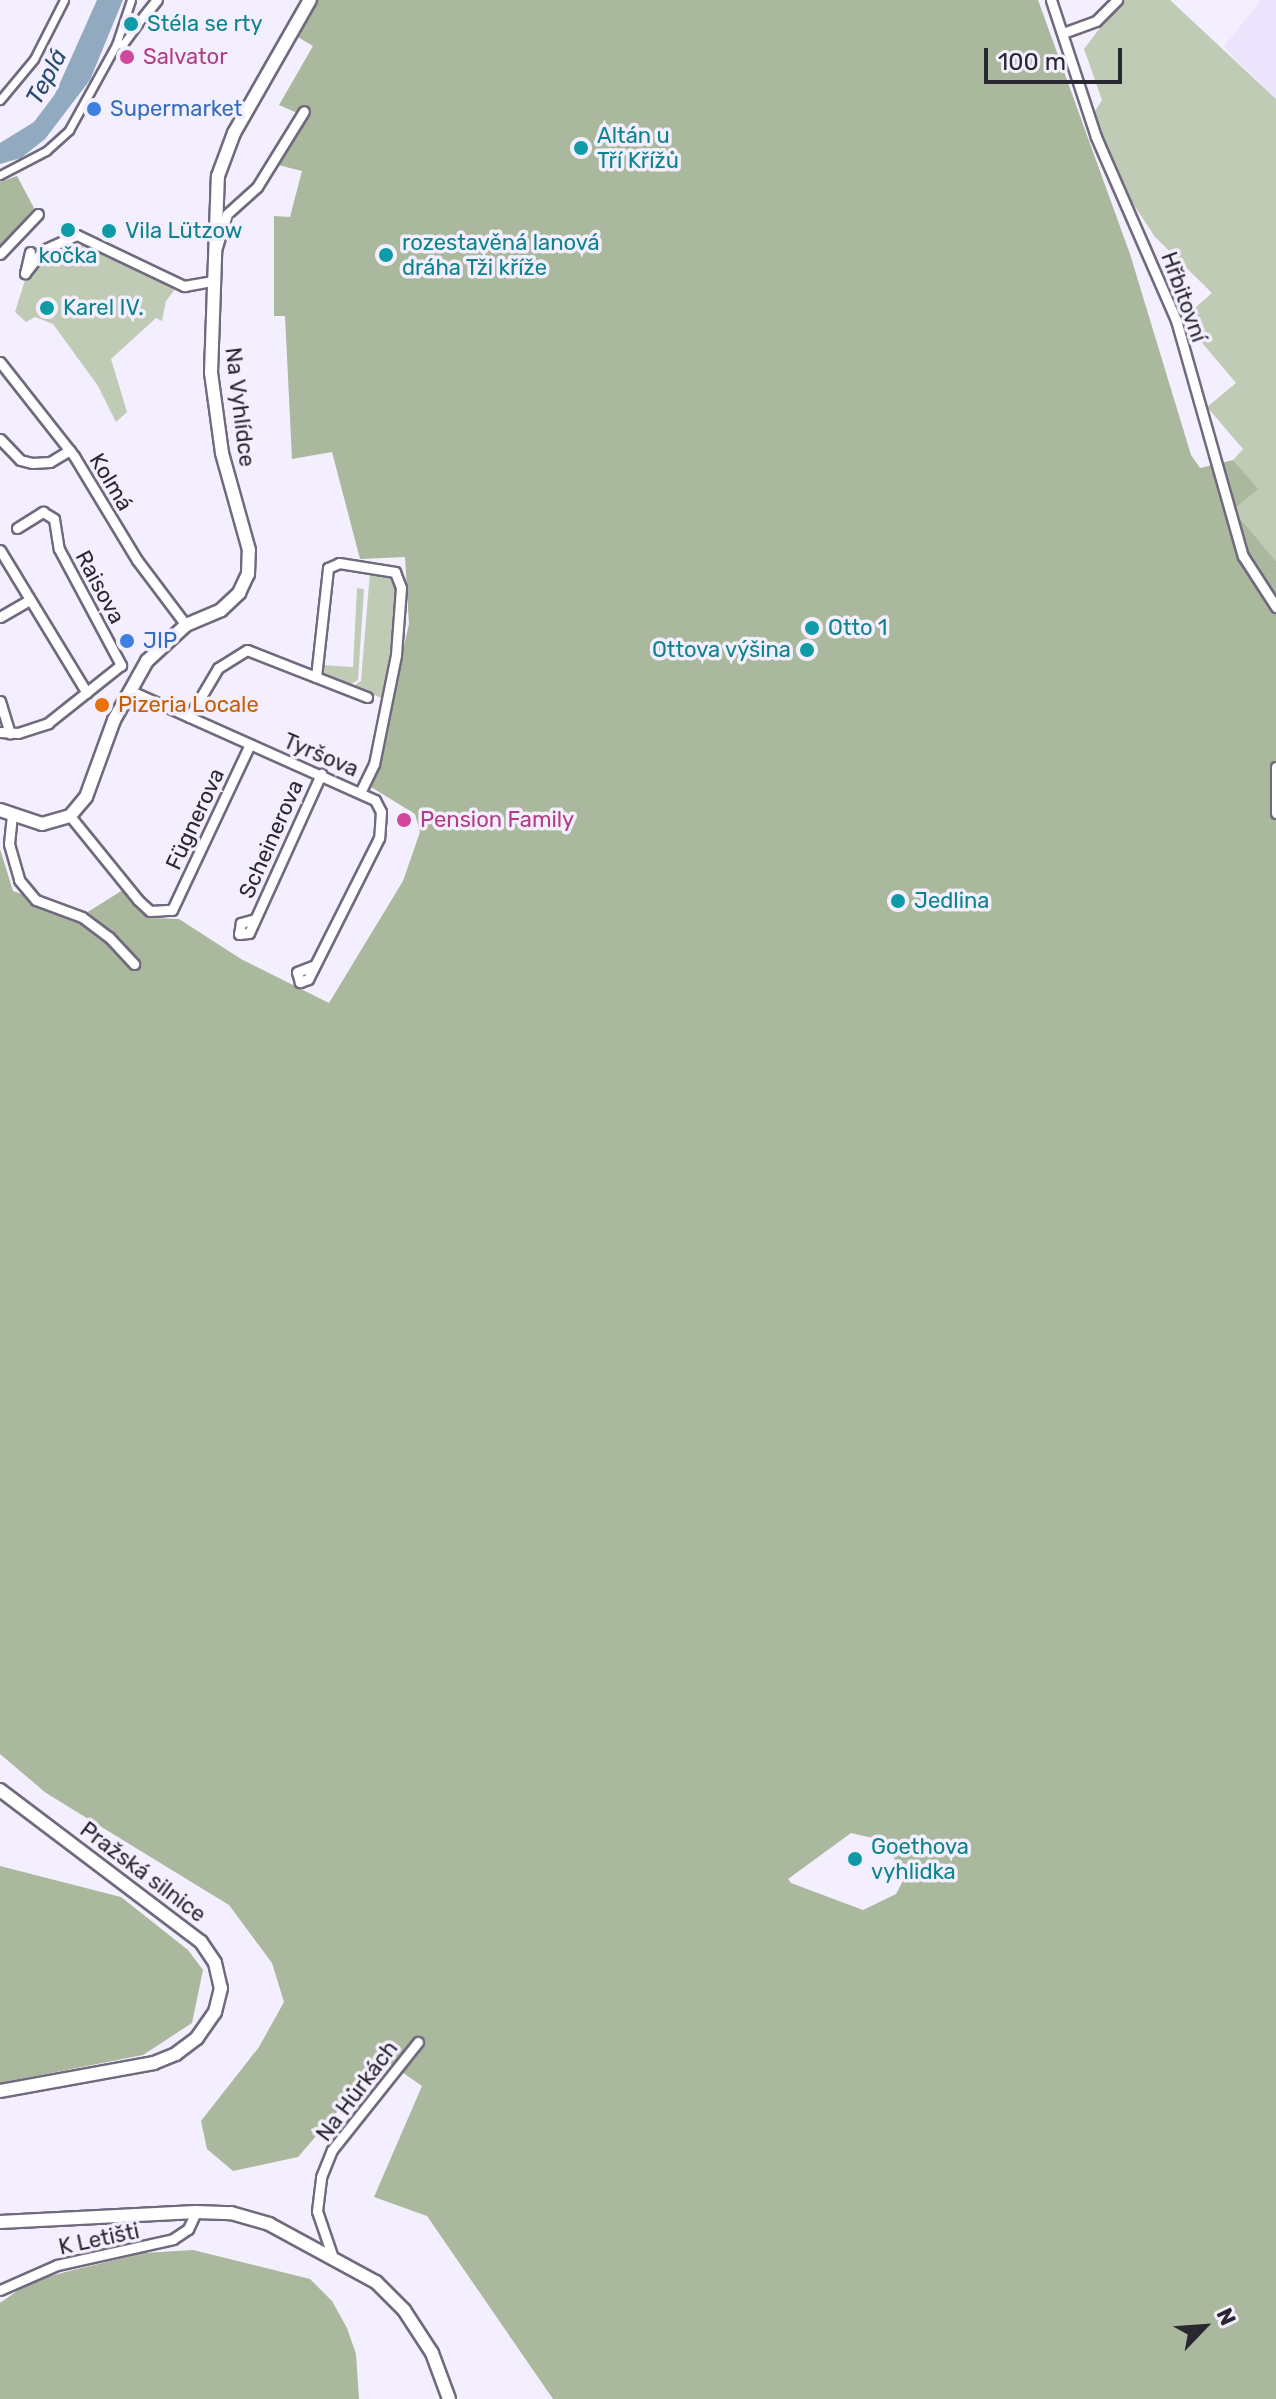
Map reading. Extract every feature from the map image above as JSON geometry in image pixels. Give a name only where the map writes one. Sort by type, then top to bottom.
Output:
[{"type":"street","points":[[1,99],[34,59],[64,0]]},
{"type":"street","points":[[0,175],[46,151],[69,130],[116,45],[131,0]]},
{"type":"street","points":[[116,45],[124,43],[157,0]]},
{"type":"street","name":"Na Vyhlídce","points":[[70,816],[86,797],[139,672],[186,625],[221,610],[239,593],[250,562],[222,453],[211,373],[218,176],[234,133],[310,0]]},
{"type":"street","name":"Hřbitovní","points":[[1051,0],[1096,137],[1176,320],[1243,556],[1276,607]]},
{"type":"street","points":[[1063,33],[1096,21],[1117,0]]},
{"type":"street","points":[[213,251],[227,214],[257,187],[304,111]]},
{"type":"street","points":[[0,254],[38,214]]},
{"type":"street","points":[[30,252],[25,273],[43,250],[77,235],[184,286],[212,281]]},
{"type":"street","name":"Kolmá","points":[[0,362],[70,450],[137,560],[186,625]]},
{"type":"street","points":[[0,439],[20,460],[35,463],[50,462],[70,450]]},
{"type":"street","name":"Raisova","points":[[17,528],[43,512],[54,519],[59,549],[121,665]]},
{"type":"street","points":[[0,550],[28,601],[87,693]]},
{"type":"street","points":[[316,677],[328,568],[339,563],[395,572],[401,588],[396,655],[374,764],[361,791]]},
{"type":"street","points":[[0,617],[28,601]]},
{"type":"street","points":[[189,717],[218,668],[241,651],[367,697]]},
{"type":"street","points":[[0,701],[3,731],[48,723],[121,665],[139,672]]},
{"type":"street","name":"Tyršova","points":[[129,690],[361,791],[375,800],[382,826],[315,965]]},
{"type":"street","name":"Fügnerova","points":[[70,816],[138,900],[150,911],[172,910],[250,744]]},
{"type":"street","points":[[1276,767],[1276,813]]},
{"type":"street","name":"Scheinerova","points":[[255,919],[321,774]]},
{"type":"street","points":[[70,816],[42,824],[6,812],[9,844],[19,880],[36,900],[82,917],[109,937],[134,964]]},
{"type":"street","name":"Pražská silnice","points":[[0,1790],[201,1942],[215,1963],[221,1988],[215,2012],[197,2038],[176,2054],[154,2063],[0,2091]]},
{"type":"street","name":"Na Hůrkách","points":[[332,2255],[317,2211],[321,2177],[332,2150],[418,2042]]},
{"type":"street","points":[[0,2222],[196,2212],[231,2213],[269,2224],[332,2255],[376,2282],[404,2310],[432,2353],[449,2399]]},
{"type":"street","name":"K Letišti","points":[[0,2290],[57,2265],[173,2239],[188,2229],[196,2212]]},
{"type":"shaded area","points":[[1261,0],[1276,0],[1276,99],[1224,47]]},
{"type":"green space","points":[[317,0],[1038,0],[1130,254],[1191,455],[1200,468],[1233,460],[1258,489],[1233,510],[1276,561],[1276,2399],[553,2399],[427,2216],[374,2197],[422,2086],[383,2059],[298,2157],[233,2171],[207,2149],[201,2121],[259,2047],[284,2002],[272,1963],[229,1905],[46,1793],[0,1754],[0,849],[13,891],[83,915],[126,888],[151,918],[179,919],[241,959],[329,1003],[403,881],[420,832],[415,814],[371,787],[409,624],[405,557],[360,559],[332,452],[292,459],[285,316],[274,316],[274,216],[290,217],[302,171],[274,164],[304,116],[279,105],[313,46],[296,36]],"holes":[[[851,1833],[877,1839],[907,1873],[896,1894],[863,1910],[791,1883],[788,1879]]]},
{"type":"green space","points":[[1121,0],[1170,0],[1276,99],[1276,561],[1233,510],[1257,489],[1233,460],[1243,449],[1207,407],[1236,383],[1182,319],[1212,293],[1155,237],[1122,187],[1099,134],[1095,111],[1102,100],[1084,49]]},
{"type":"green space","points":[[17,176],[34,208],[0,249],[0,182]]},
{"type":"green space","points":[[60,240],[86,240],[176,288],[166,301],[162,321],[156,318],[111,359],[127,412],[116,422],[98,386],[53,324],[35,317],[26,322],[15,312],[25,280]]},
{"type":"green space","points":[[370,572],[391,574],[397,583],[385,699],[352,687],[361,681]]},
{"type":"green space","points":[[357,588],[364,589],[358,680],[348,686],[319,672],[320,665],[353,667]]},
{"type":"green space","points":[[0,1866],[121,1897],[188,1950],[203,1970],[192,2023],[143,2055],[0,2083]]},
{"type":"green space","points":[[193,2250],[310,2279],[332,2301],[347,2328],[356,2354],[359,2399],[0,2399],[0,2303],[30,2282],[69,2271],[144,2253]]},
{"type":"water","points":[[97,0],[123,0],[90,80],[45,139],[21,158],[0,164],[0,143],[34,122],[55,94]]},
{"type":"place","name":"Stéla se rty","points":[[131,24]]},
{"type":"place","name":"Salvator","points":[[127,57]]},
{"type":"place","name":"Supermarket","points":[[94,109]]},
{"type":"place","name":"Altán u Tří Křížů","points":[[581,148]]},
{"type":"place","name":"kočka","points":[[68,230]]},
{"type":"place","name":"Vila Lützow","points":[[109,231]]},
{"type":"place","name":"rozestavěná lanová dráha Tži kříže","points":[[386,255]]},
{"type":"place","name":"Karel IV.","points":[[47,308]]},
{"type":"place","name":"Otto 1","points":[[812,628]]},
{"type":"place","name":"JIP","points":[[127,641]]},
{"type":"place","name":"Ottova výšina","points":[[807,650]]},
{"type":"place","name":"Pizeria Locale","points":[[102,705]]},
{"type":"place","name":"Pension Family","points":[[404,820]]},
{"type":"place","name":"Jedlina","points":[[898,901]]},
{"type":"place","name":"Goethova vyhlidka","points":[[855,1859]]},
{"type":"water label","name":"Teplá","points":[[47,77]]}]
